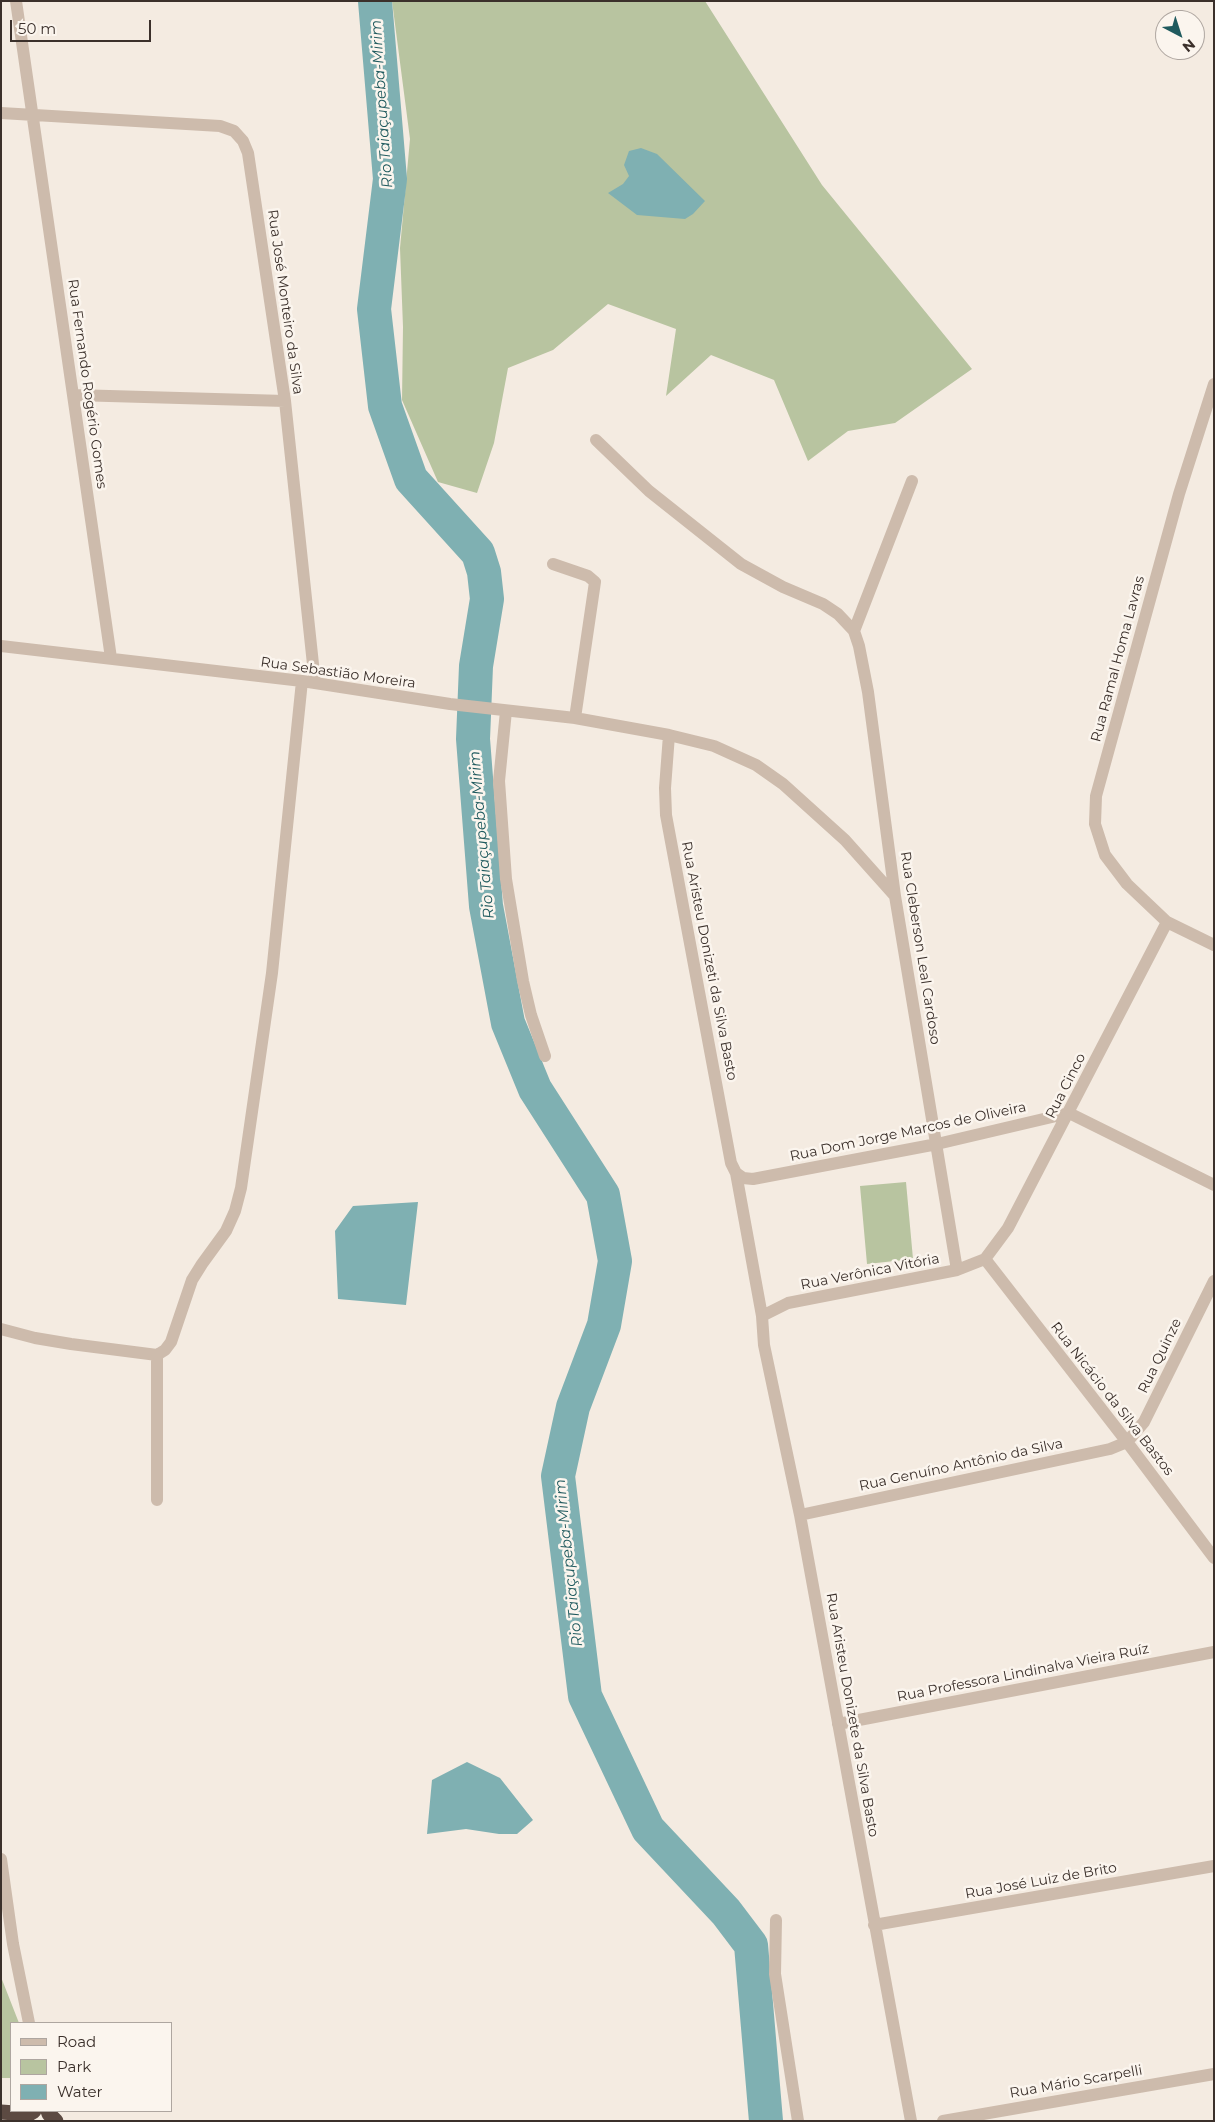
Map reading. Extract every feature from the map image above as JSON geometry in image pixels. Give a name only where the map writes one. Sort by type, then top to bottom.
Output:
[{"type":"highway","points":[[1,2112],[29,2114],[32,2112]]},
{"type":"highway","points":[[1,2116],[15,2121]]},
{"type":"street","name":"Rua Fernando Rogério Gomes","points":[[16,1],[111,658]]},
{"type":"street","name":"Rua José Monteiro da Silva","points":[[1,114],[220,126],[234,131],[243,141],[248,153],[285,400],[315,683]]},
{"type":"street","name":"Rua Ramal Homa Lavras","points":[[1167,922],[1126,884],[1105,855],[1095,824],[1096,796],[1179,494],[1214,384]]},
{"type":"street","points":[[74,395],[285,400]]},
{"type":"street","points":[[596,440],[649,491],[741,564],[783,587],[823,604],[838,614],[854,631],[912,481]]},
{"type":"street","points":[[553,564],[588,576],[595,582],[575,718]]},
{"type":"street","name":"Rua Cleberson Leal Cardoso","points":[[854,631],[859,646],[868,692],[895,896],[957,1270]]},
{"type":"street","name":"Rua Sebastião Moreira","points":[[1,646],[302,681],[450,704],[575,718],[669,735],[714,746],[763,769],[809,806],[845,840],[895,896]]},
{"type":"street","points":[[1,1329],[35,1338],[71,1344],[157,1355],[165,1350],[171,1342],[192,1280],[226,1231],[235,1211],[241,1188],[272,972],[302,681]]},
{"type":"street","points":[[506,711],[499,781],[506,879],[523,981],[545,1056]]},
{"type":"street","name":"Rua Aristeu Donizeti da Silva Basto","points":[[669,735],[665,788],[666,815],[762,1316]]},
{"type":"street","points":[[1167,922],[1214,945]]},
{"type":"street","name":"Rua Cinco","points":[[985,1259],[1008,1228],[1167,922]]},
{"type":"street","points":[[1069,1113],[1214,1185]]},
{"type":"street","name":"Rua Dom Jorge Marcos de Oliveira","points":[[736,1173],[743,1178],[753,1179],[937,1144],[1069,1113]]},
{"type":"street","name":"Rua Verônica Vitória","points":[[762,1316],[788,1303],[957,1270],[985,1259]]},
{"type":"street","name":"Rua Nicácio da Silva Bastos","points":[[985,1259],[1214,1558]]},
{"type":"street","name":"Rua Quinze","points":[[1127,1442],[1144,1422],[1214,1281]]},
{"type":"street","name":"Rua Aristeu Donizete da Silva Basto","points":[[762,1316],[764,1345],[800,1515],[911,2121]]},
{"type":"street","points":[[157,1355],[157,1500]]},
{"type":"street","name":"Rua Genuíno Antônio da Silva","points":[[800,1515],[1110,1449],[1127,1442]]},
{"type":"street","name":"Rua Professora Lindinalva Vieira Ruíz","points":[[838,1724],[1214,1652]]},
{"type":"street","points":[[1,1859],[13,1944],[29,2022]]},
{"type":"street","name":"Rua José Luiz de Brito","points":[[874,1925],[1214,1866]]},
{"type":"street","points":[[776,1920],[775,1974],[798,2121]]},
{"type":"street","name":"Rua Mário Scarpelli","points":[[943,2121],[1214,2074]]},
{"type":"green space","points":[[392,1],[705,1],[822,185],[972,369],[895,423],[848,431],[808,461],[774,380],[711,355],[666,396],[676,329],[608,304],[553,350],[508,368],[494,443],[477,493],[438,482],[402,400],[403,327],[400,248],[410,139]]},
{"type":"green space","points":[[906,1182],[913,1259],[867,1264],[860,1186]]},
{"type":"green space","points":[[1,1977],[19,2022],[10,2022],[10,2078],[1,2078]]},
{"type":"water","points":[[641,148],[657,154],[705,201],[693,214],[685,219],[637,215],[608,193],[623,184],[629,176],[624,165],[629,151]]},
{"type":"water","points":[[418,1202],[406,1305],[338,1299],[335,1231],[353,1206]]},
{"type":"water","points":[[467,1762],[500,1778],[533,1820],[517,1834],[499,1834],[466,1829],[427,1834],[432,1780]]},
{"type":"waterway","name":"Rio Taiaçupeba-Mirim","points":[[375,1],[390,179],[374,309],[385,406],[411,479],[478,553],[484,572],[487,599],[476,666],[473,739],[486,906],[508,1023],[535,1089],[603,1195],[615,1261],[604,1325],[573,1407],[558,1476],[585,1696],[648,1829],[726,1912],[751,1945],[766,2121]]}]
